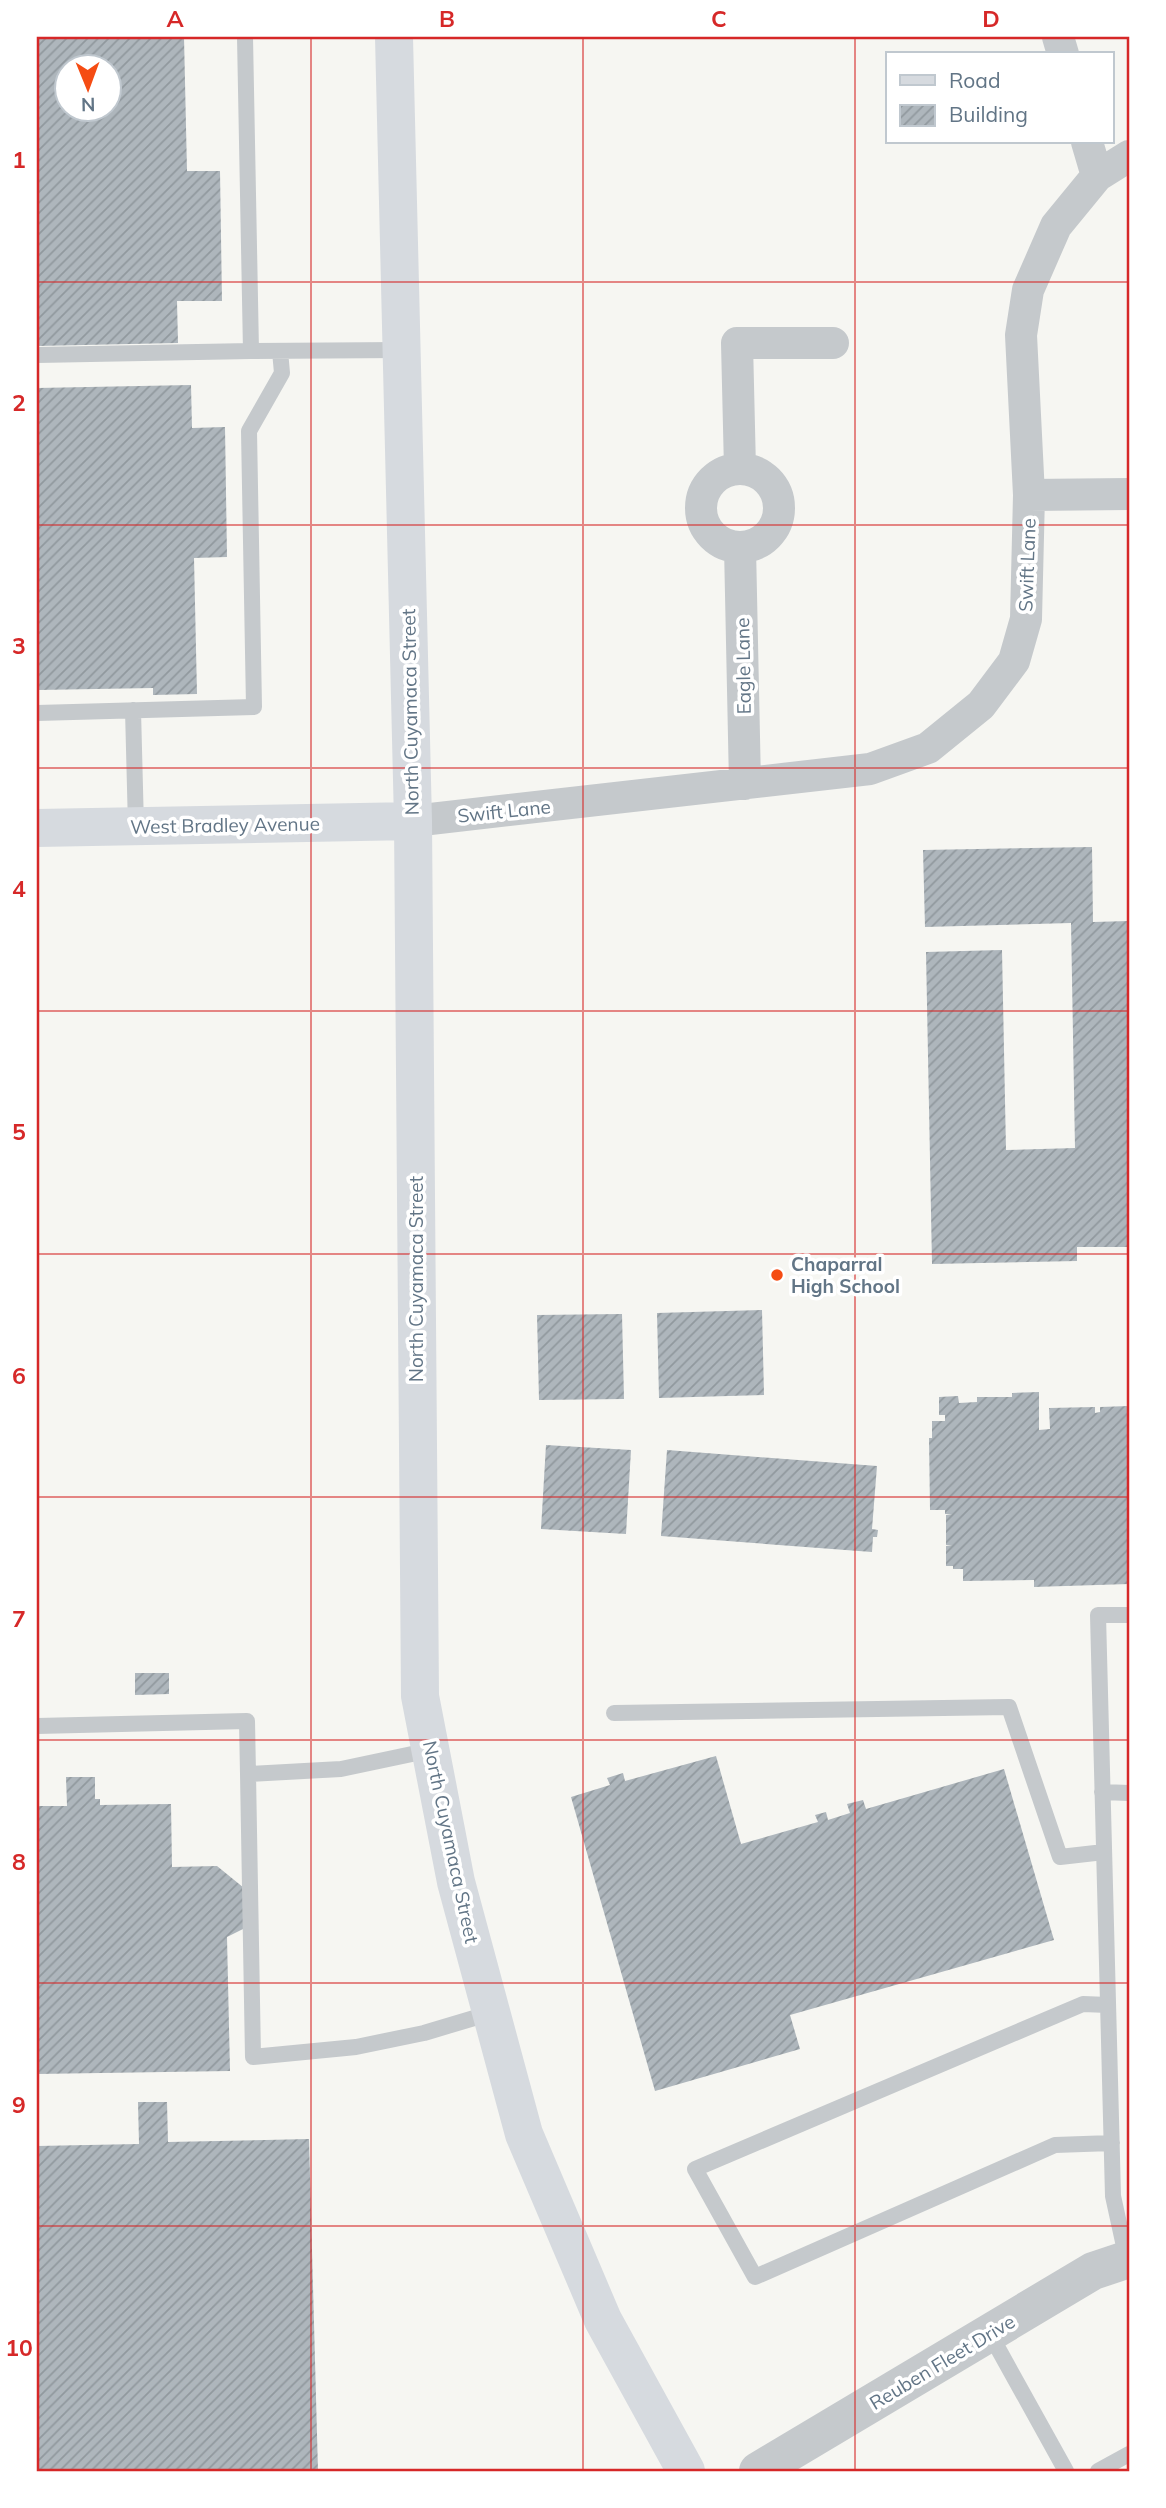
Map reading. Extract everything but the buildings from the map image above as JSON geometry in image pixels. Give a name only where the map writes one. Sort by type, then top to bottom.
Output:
[{"type":"main road","name":"North Cuyamaca Street","points":[[394,37],[413,821],[420,1696],[456,1882],[524,2134],[603,2320],[686,2471]]},
{"type":"main road","name":"West Bradley Avenue","points":[[37,828],[413,821]]},
{"type":"street","points":[[1088,144],[1097,176]]},
{"type":"street","name":"Swift Lane","points":[[413,821],[870,769],[928,748],[981,705],[1014,661],[1026,619],[1029,495],[1021,335],[1028,290],[1056,226],[1097,176],[1129,156]]},
{"type":"street","points":[[740,469],[737,343],[833,343]]},
{"type":"street","points":[[740,469],[752,471],[772,485],[778,496],[779,508],[772,531],[763,540],[752,546],[740,547],[728,546],[717,540],[702,520],[700,508],[702,496],[717,476],[740,469]]},
{"type":"street","points":[[1029,495],[1129,494]]},
{"type":"street","name":"Eagle Lane","points":[[740,547],[746,784]]},
{"type":"street","name":"Reuben Fleet Drive","points":[[758,2471],[1093,2271],[1128,2260]]},
{"type":"lane","points":[[245,37],[251,351]]},
{"type":"lane","points":[[37,713],[254,707],[249,431],[282,373],[280,351]]},
{"type":"lane","points":[[37,355],[401,351]]},
{"type":"lane","points":[[133,710],[136,827]]},
{"type":"lane","points":[[1128,2260],[1113,2196],[1098,1615],[1129,1615]]},
{"type":"lane","points":[[614,1713],[1009,1707],[1060,1857],[1104,1852]]},
{"type":"lane","points":[[37,1726],[247,1721],[253,2057],[356,2048],[424,2033],[491,2013]]},
{"type":"lane","points":[[248,1774],[341,1769],[431,1750]]},
{"type":"lane","points":[[1102,1791],[1129,1793]]},
{"type":"lane","points":[[1108,2005],[1083,2004],[695,2169],[755,2277],[1055,2145],[1112,2143]]},
{"type":"lane","points":[[990,2334],[1066,2471]]},
{"type":"lane","points":[[1098,2471],[1129,2454]]},
{"type":"place","name":"Chaparral High School","points":[[777,1275]]}]
